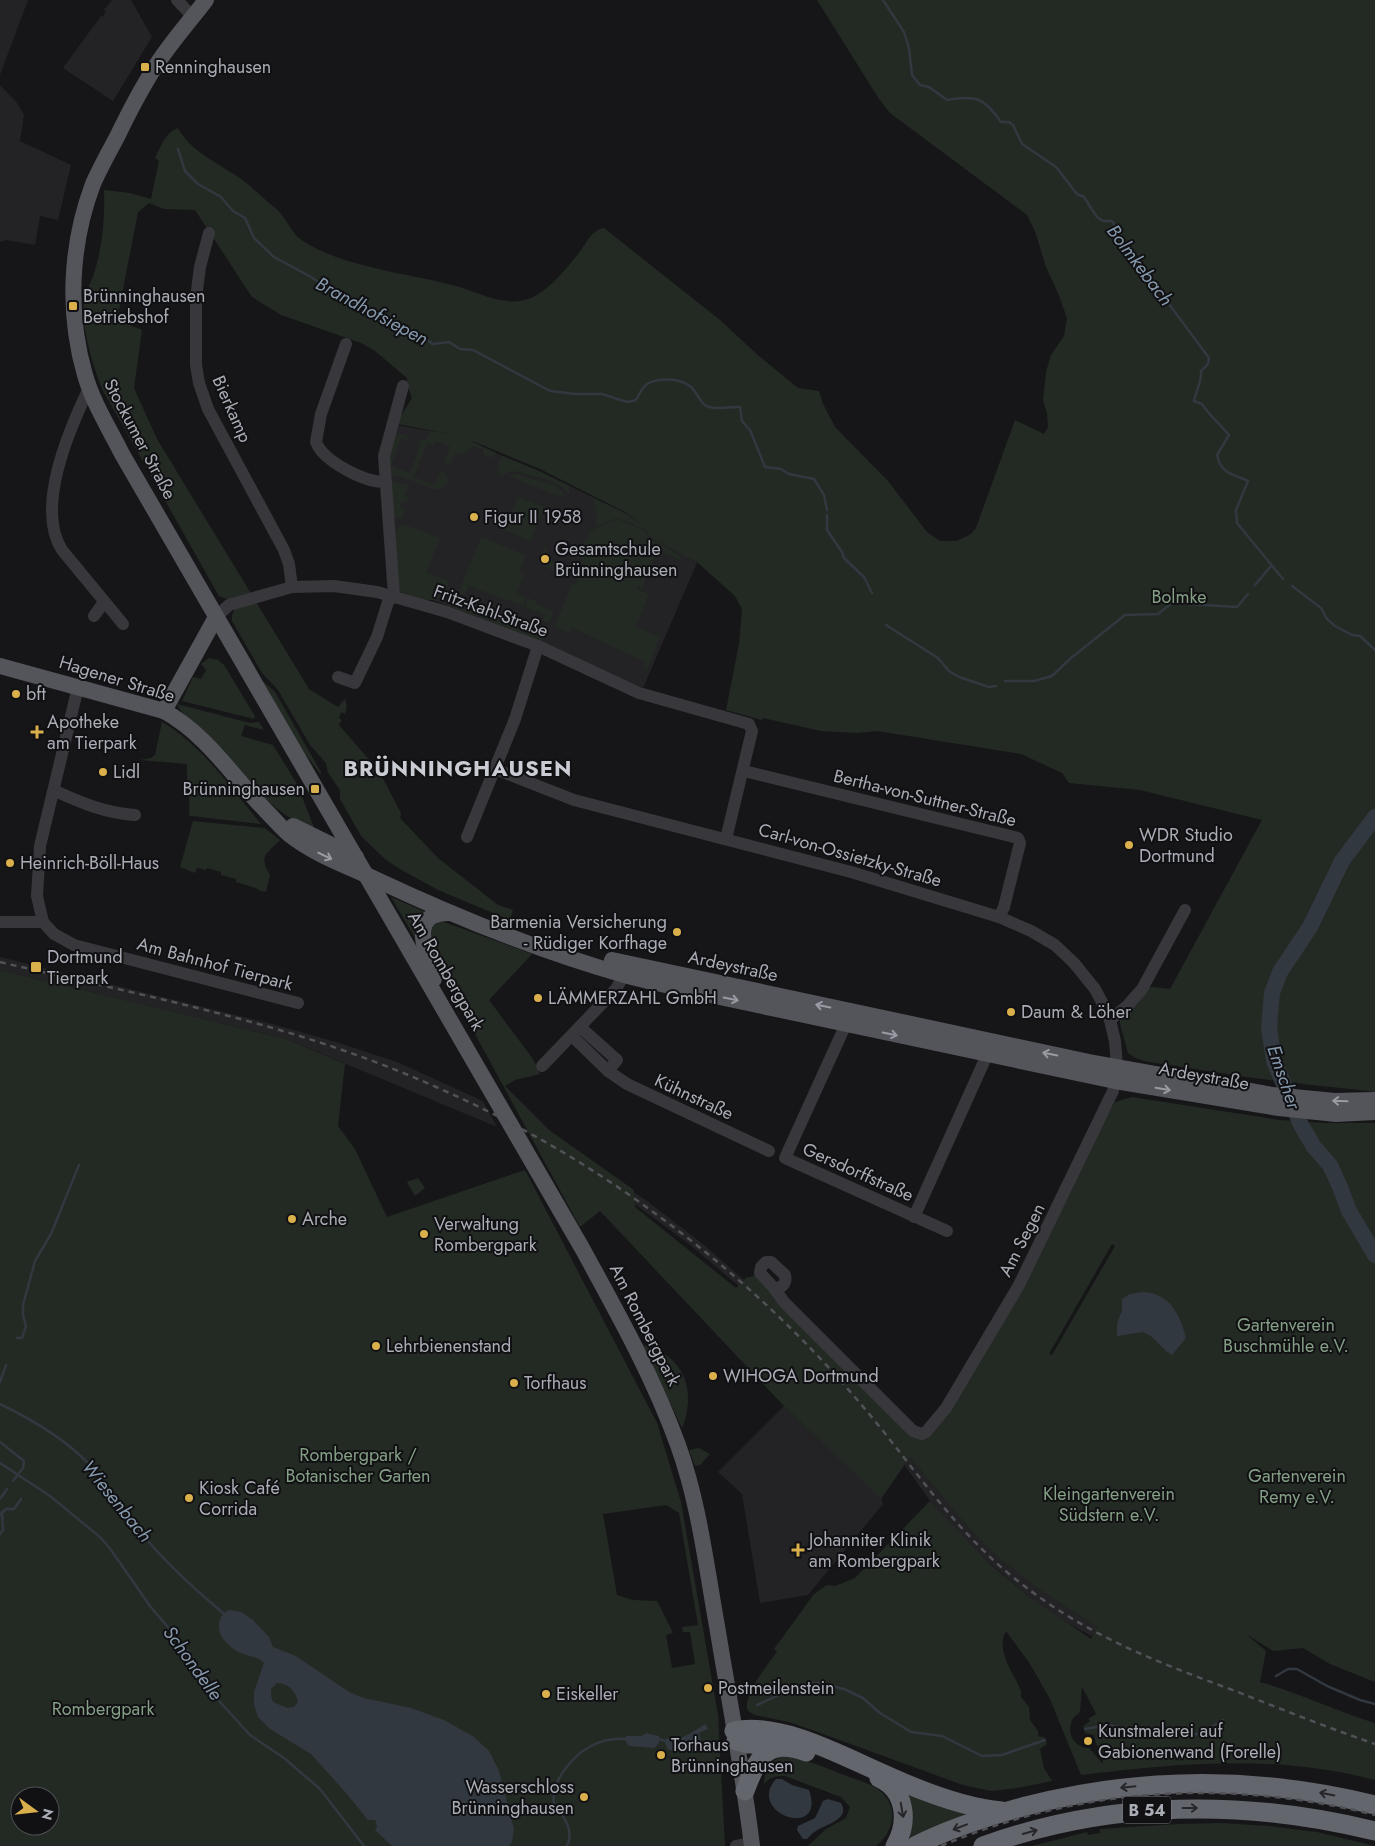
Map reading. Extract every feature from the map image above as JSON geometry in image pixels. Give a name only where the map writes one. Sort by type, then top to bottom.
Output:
[{"type":"highway","points":[[895,1846],[904,1818],[900,1799],[891,1786],[863,1772],[787,1746],[749,1744],[735,1736],[744,1729],[759,1729],[788,1735],[838,1753],[888,1776],[928,1791],[974,1806],[1006,1812]]},
{"type":"highway","points":[[745,1791],[758,1759],[768,1751],[787,1746]]},
{"type":"highway","name":"B 54","points":[[915,1846],[964,1826],[1053,1799],[1159,1783],[1199,1782],[1287,1788],[1375,1805]]},
{"type":"highway","name":"B 54","points":[[983,1846],[1075,1820],[1130,1812],[1177,1808],[1258,1810],[1304,1816],[1375,1831]]},
{"type":"main road","name":"Stockumer Straße","points":[[206,0],[158,62],[135,99],[98,172],[87,202],[74,268],[73,296],[78,347],[89,388],[122,454],[364,874]]},
{"type":"main road","points":[[164,711],[216,617]]},
{"type":"main road","name":"Hagener Straße","points":[[0,666],[164,711],[183,722],[200,736],[247,791],[283,829],[321,854],[364,874]]},
{"type":"main road","name":"Hagener Straße","points":[[272,817],[355,857]]},
{"type":"main road","name":"Ardeystraße","points":[[355,857],[464,911],[626,969],[992,1043],[1116,1074]]},
{"type":"main road","name":"Ardeystraße","points":[[364,874],[451,914],[529,943],[846,1024],[987,1055],[1116,1074],[1276,1102],[1308,1105],[1336,1114],[1375,1112]]},
{"type":"main road","name":"Am Rombergpark","points":[[364,874],[582,1248],[629,1335],[662,1404],[694,1497],[707,1561],[745,1791],[747,1845]]},
{"type":"main road","points":[[439,1001],[422,931],[425,924],[434,916],[443,913],[451,914]]},
{"type":"main road","name":"Ardeystraße","points":[[1308,1105],[1335,1101],[1375,1100]]},
{"type":"street","points":[[177,0],[193,17]]},
{"type":"street","name":"Bierkamp","points":[[209,233],[200,267],[196,298],[195,345],[198,383],[208,409],[284,550],[289,564],[292,587]]},
{"type":"street","points":[[346,344],[321,414],[316,442],[322,454],[360,478],[386,482]]},
{"type":"street","points":[[338,676],[355,683],[377,637],[388,602],[394,596],[384,456],[403,386]]},
{"type":"street","points":[[89,388],[62,454],[51,516],[56,541],[123,624]]},
{"type":"street","name":"Fritz-Kahl-Straße","points":[[216,617],[229,605],[292,587],[341,587],[394,596],[447,612],[538,646],[639,693],[749,724],[752,731],[744,771]]},
{"type":"street","points":[[94,616],[104,602]]},
{"type":"street","points":[[467,836],[514,719],[538,646]]},
{"type":"street","points":[[0,922],[43,922],[38,896],[38,869],[46,817],[55,791],[78,687]]},
{"type":"street","name":"Carl-von-Ossietzky-Straße","points":[[495,769],[574,800],[858,874],[999,917],[1031,931],[1055,945],[1074,963],[1095,989],[1110,1020],[1115,1041],[1116,1074]]},
{"type":"street","points":[[726,839],[744,771]]},
{"type":"street","name":"Bertha-von-Suttner-Straße","points":[[744,771],[1018,838],[1020,843],[1004,907],[999,917]]},
{"type":"street","points":[[55,791],[99,809],[116,813],[135,814]]},
{"type":"street","points":[[1110,1020],[1128,1005],[1144,985],[1184,910]]},
{"type":"street","name":"Am Bahnhof Tierpark","points":[[43,922],[54,934],[74,945],[298,1003]]},
{"type":"street","points":[[542,1066],[616,989],[626,969]]},
{"type":"street","name":"Gersdorffstraße","points":[[846,1024],[785,1158],[947,1231]]},
{"type":"street","name":"Kühnstraße","points":[[576,1032],[617,1060],[608,1071],[627,1084],[769,1151]]},
{"type":"street","name":"Gersdorffstraße","points":[[914,1217],[987,1055]]},
{"type":"street","name":"Am Segen","points":[[774,1288],[784,1302],[913,1431],[922,1434],[926,1432],[946,1408],[1034,1257],[1108,1104],[1116,1074]]},
{"type":"shaded area","points":[[0,0],[28,0],[0,75]]},
{"type":"shaded area","points":[[112,0],[131,0],[152,37],[113,101],[63,68],[101,16],[106,12],[104,10]]},
{"type":"shaded area","points":[[0,85],[17,103],[24,115],[20,141],[71,165],[58,220],[40,216],[35,245],[6,240],[0,242]]},
{"type":"shaded area","name":"Gesamtschule Brünninghausen","points":[[397,425],[460,436],[539,471],[625,513],[697,563],[643,688],[542,642],[401,588],[388,458]]},
{"type":"shaded area","points":[[0,957],[276,1025],[397,1062],[483,1101],[497,1127],[286,1039],[0,970]]},
{"type":"shaded area","points":[[584,1159],[647,1201],[704,1245],[760,1294],[878,1418],[939,1493],[1000,1557],[1060,1603],[1098,1627],[1104,1643],[1060,1619],[1028,1596],[977,1552],[930,1501],[889,1443],[740,1287],[689,1244],[621,1194]]},
{"type":"shaded area","points":[[1152,1293],[1167,1301],[1181,1321],[1186,1338],[1172,1355],[1151,1336],[1143,1332],[1117,1336],[1117,1323],[1122,1311],[1122,1299],[1130,1294]]},
{"type":"shaded area","name":"Johanniter Klinik am Rombergpark","points":[[784,1406],[881,1498],[883,1504],[808,1595],[760,1603],[742,1494],[718,1472]]},
{"type":"shaded area","points":[[229,1610],[241,1612],[253,1620],[269,1637],[273,1647],[296,1656],[349,1692],[364,1698],[411,1708],[444,1720],[474,1737],[489,1751],[499,1771],[514,1829],[512,1842],[509,1846],[392,1846],[375,1830],[377,1826],[375,1820],[368,1820],[311,1754],[270,1729],[258,1717],[254,1705],[254,1692],[264,1663],[231,1647],[221,1635],[219,1623],[221,1616]],"holes":[[[277,1683],[291,1688],[295,1694],[298,1702],[294,1707],[287,1708],[273,1702],[271,1689]]]},
{"type":"shaded area","points":[[706,1724],[708,1729],[699,1733],[701,1740],[694,1752],[668,1750],[665,1743],[666,1738],[676,1739],[682,1737]]},
{"type":"shaded area","points":[[646,1733],[659,1736],[659,1743],[654,1748],[629,1746],[625,1740],[626,1736],[642,1736]]},
{"type":"shaded area","points":[[776,1779],[782,1779],[792,1785],[809,1790],[811,1806],[807,1815],[798,1818],[788,1817],[778,1811],[771,1803],[769,1792]]},
{"type":"shaded area","points":[[828,1799],[841,1803],[843,1813],[836,1821],[815,1832],[807,1839],[803,1839],[797,1830],[798,1826],[815,1818],[823,1801]]},
{"type":"green space","name":"Bolmke","points":[[817,0],[1375,0],[1375,1092],[1259,1079],[1144,1061],[1128,1053],[1120,1018],[1145,986],[1170,989],[1262,820],[1140,790],[1069,783],[1062,773],[1021,754],[877,731],[857,733],[821,731],[763,718],[762,720],[726,710],[739,644],[742,609],[735,596],[698,563],[650,537],[647,530],[617,518],[596,526],[597,514],[593,498],[625,513],[648,529],[625,512],[540,469],[475,442],[471,441],[496,453],[491,458],[484,455],[483,449],[472,446],[465,454],[457,453],[452,458],[451,463],[443,465],[450,446],[436,441],[434,445],[427,443],[414,477],[435,485],[441,470],[447,475],[448,482],[441,489],[434,489],[399,476],[389,475],[388,455],[396,433],[406,435],[408,439],[401,438],[391,466],[410,473],[421,443],[415,441],[427,439],[430,431],[454,435],[398,424],[400,417],[412,398],[407,378],[375,351],[361,343],[281,315],[252,297],[195,210],[164,209],[149,203],[138,212],[117,320],[142,330],[134,388],[157,439],[309,689],[338,707],[345,699],[346,710],[345,714],[341,712],[339,718],[342,720],[339,725],[379,771],[401,813],[400,818],[438,858],[498,905],[513,910],[510,920],[438,890],[398,868],[385,859],[361,836],[340,799],[340,790],[328,773],[326,763],[310,745],[278,690],[262,673],[232,621],[234,611],[229,600],[219,596],[102,389],[89,346],[83,312],[85,298],[95,271],[102,238],[104,190],[130,193],[151,199],[159,161],[155,158],[161,145],[170,133],[178,128],[199,152],[245,182],[282,215],[300,239],[319,250],[356,263],[452,285],[488,297],[516,301],[525,300],[540,293],[563,272],[593,233],[604,228],[720,320],[759,356],[798,388],[819,391],[823,404],[835,427],[888,481],[927,532],[940,541],[957,541],[971,534],[976,528],[1015,420],[1044,434],[1048,427],[1047,413],[1043,400],[1046,372],[1051,355],[1064,336],[1067,318],[1046,267],[1035,231],[1027,215],[890,113],[879,99]]},
{"type":"green space","points":[[502,456],[570,486],[569,494],[562,487],[549,480],[514,471],[503,476],[498,472],[497,467]]},
{"type":"green space","points":[[516,474],[552,484],[565,495],[557,496],[509,476]]},
{"type":"green space","points":[[389,480],[409,485],[405,495],[409,497],[406,503],[402,502],[400,507],[405,510],[402,518],[392,517]]},
{"type":"green space","points":[[518,497],[544,507],[531,541],[504,530]]},
{"type":"green space","points":[[617,519],[646,531],[649,539],[660,543],[681,557],[680,560],[657,551],[642,588],[638,586],[637,589],[649,594],[636,627],[660,637],[647,670],[644,669],[646,662],[572,628],[569,634],[555,626],[572,584],[576,584],[583,566],[579,549],[589,536],[590,531]]},
{"type":"green space","points":[[405,525],[440,538],[426,572],[449,581],[446,592],[436,600],[423,599],[398,591],[395,533],[397,529]]},
{"type":"green space","points":[[481,537],[526,555],[519,572],[524,574],[517,593],[526,597],[523,606],[469,586],[465,595],[460,593],[459,591]]},
{"type":"green space","points":[[544,547],[547,548],[545,554],[562,574],[562,577],[538,562]]},
{"type":"green space","points":[[457,597],[463,598],[461,607],[537,636],[539,631],[544,632],[542,642],[453,607]]},
{"type":"green space","points":[[528,598],[536,601],[535,604],[554,611],[549,623],[543,621],[545,615],[525,607]]},
{"type":"green space","points":[[209,658],[218,660],[224,665],[255,716],[254,719],[182,701],[193,677],[201,679],[206,670],[201,664]]},
{"type":"green space","points":[[263,681],[275,692],[321,775],[300,747]]},
{"type":"green space","points":[[177,704],[250,723],[259,722],[264,730],[245,725],[241,736],[273,745],[297,784],[317,835],[284,814],[262,796],[211,738],[182,712]]},
{"type":"green space","points":[[162,722],[191,743],[216,768],[261,824],[189,815],[187,764],[140,760],[151,758],[155,755]]},
{"type":"green space","points":[[193,821],[265,828],[280,840],[264,859],[270,875],[266,892],[236,882],[236,879],[221,875],[221,872],[207,868],[206,870],[197,868],[195,873],[180,867]]},
{"type":"green space","points":[[391,897],[430,914],[421,948]]},
{"type":"green space","points":[[439,922],[444,922],[532,954],[489,1000],[533,1059],[540,1074],[515,1080],[505,1086],[549,1130],[634,1190],[635,1207],[736,1288],[746,1278],[757,1275],[893,1417],[930,1433],[1115,1102],[1132,1097],[1280,1120],[1324,1123],[1375,1123],[1375,1682],[1330,1664],[1303,1648],[1273,1651],[1246,1634],[1266,1651],[1260,1682],[1375,1723],[1375,1780],[1301,1767],[1228,1763],[1155,1767],[1081,1775],[1050,1699],[1030,1664],[1006,1631],[1003,1638],[1003,1646],[1006,1661],[1021,1691],[1021,1697],[1029,1707],[1030,1720],[1038,1731],[1038,1736],[1044,1737],[1047,1744],[1040,1749],[1044,1768],[1052,1781],[991,1791],[963,1785],[789,1722],[755,1715],[748,1711],[748,1698],[762,1672],[777,1652],[774,1649],[814,1594],[827,1585],[835,1586],[855,1578],[930,1501],[991,1565],[1028,1596],[1091,1639],[1097,1627],[1035,1586],[1000,1558],[965,1522],[910,1457],[881,1499],[784,1406],[600,1211],[580,1227],[450,988],[430,938],[430,928]],"holes":[[[1112,1244],[1115,1246],[1052,1355],[1049,1354]],[[1082,1687],[1096,1714],[1088,1719],[1090,1721],[1083,1726],[1085,1733],[1094,1735],[1103,1764],[1089,1748],[1076,1743],[1071,1735],[1070,1726],[1074,1717],[1080,1712]]]},
{"type":"green space","name":"Rombergpark / Botanischer Garten","points":[[0,970],[286,1039],[345,1064],[338,1126],[355,1149],[387,1217],[525,1170],[657,1423],[681,1502],[718,1715],[725,1846],[0,1846]],"holes":[[[666,1505],[679,1513],[698,1625],[682,1627],[683,1632],[690,1632],[695,1664],[672,1668],[666,1635],[673,1633],[657,1601],[633,1600],[617,1595],[603,1514]]]},
{"type":"green space","points":[[418,1178],[425,1188],[415,1196],[407,1182]]},
{"type":"green space","points":[[643,1345],[657,1350],[668,1357],[684,1376],[688,1401],[682,1428]]},
{"type":"green space","points":[[699,1448],[710,1454],[700,1465],[695,1466],[689,1450]]},
{"type":"green space","points":[[782,1756],[821,1766],[876,1788],[889,1801],[891,1809],[891,1825],[883,1840],[876,1846],[808,1846],[826,1829],[846,1818],[850,1807],[841,1797],[785,1776],[773,1777],[764,1784],[765,1775],[769,1767]]},
{"type":"green space","points":[[899,1785],[974,1811],[910,1838]]},
{"type":"green space","points":[[1221,1823],[1317,1832],[1375,1846],[1032,1846],[1087,1832],[1088,1835],[1100,1833],[1100,1829]]},
{"type":"waterway","name":"Bolmkebach","points":[[883,0],[904,32],[909,48],[912,75],[920,85],[929,87],[947,100],[965,98],[978,100],[989,107],[1001,122],[1009,122],[1013,125],[1022,144],[1056,167],[1077,194],[1084,197],[1097,217],[1103,221],[1112,221],[1132,254],[1209,358],[1208,364],[1201,371],[1200,382],[1194,401],[1202,404],[1229,435],[1217,455],[1221,466],[1228,472],[1248,481],[1236,510],[1237,523],[1283,579]]},
{"type":"waterway","name":"Brandhofsiepen","points":[[178,149],[185,171],[198,184],[221,197],[233,211],[245,218],[254,238],[274,257],[311,277],[335,293],[409,328],[433,344],[449,342],[460,349],[473,350],[550,391],[575,394],[602,394],[627,402],[636,400],[647,384],[657,380],[669,379],[691,387],[708,407],[740,407],[742,421],[750,430],[765,467],[781,469],[789,474],[814,479],[824,495],[827,510]]},
{"type":"waterway","name":"Brandhofsiepen","points":[[827,515],[827,530],[844,558],[864,577],[872,593]]},
{"type":"waterway","name":"Brandhofsiepen","points":[[1255,585],[1271,566]]},
{"type":"waterway","name":"Bolmkebach","points":[[1292,586],[1321,608],[1327,619],[1335,626],[1352,635],[1360,636],[1375,650]]},
{"type":"waterway","name":"Brandhofsiepen","points":[[1005,681],[1034,681],[1052,676],[1071,658],[1125,615],[1158,614],[1172,603],[1237,607],[1248,594]]},
{"type":"waterway","name":"Brandhofsiepen","points":[[886,625],[938,658],[949,671],[959,677],[989,687],[996,686]]},
{"type":"waterway","name":"Emscher","points":[[1375,817],[1342,861],[1310,927],[1280,972],[1272,993],[1269,1028],[1274,1061],[1301,1125],[1314,1147],[1330,1165],[1349,1211],[1375,1255]]},
{"type":"waterway","points":[[17,1338],[22,1338],[26,1326],[23,1305],[35,1261],[51,1234],[79,1165]]},
{"type":"waterway","points":[[0,1382],[6,1365]]},
{"type":"waterway","name":"Wiesenbach","points":[[0,1404],[45,1429],[86,1461],[99,1475],[132,1521],[153,1546],[187,1581],[223,1613]]},
{"type":"waterway","points":[[0,1442],[24,1461],[23,1468],[13,1481]]},
{"type":"waterway","name":"Schondelle","points":[[0,1463],[50,1496],[100,1537],[150,1606],[189,1652],[211,1692],[250,1735],[284,1758],[320,1789],[364,1846]]},
{"type":"waterway","points":[[0,1499],[7,1489]]},
{"type":"waterway","points":[[0,1515],[6,1509],[14,1509],[21,1499]]},
{"type":"waterway","points":[[0,1534],[3,1530],[2,1512]]},
{"type":"waterway","name":"Schondelle","points":[[1276,1676],[1288,1669],[1297,1669],[1327,1686],[1360,1700],[1375,1704]]},
{"type":"waterway","name":"Schondelle","points":[[757,1705],[801,1685],[819,1683],[844,1689],[863,1698],[880,1713],[911,1732],[942,1736],[982,1756],[1002,1755],[1045,1740]]},
{"type":"waterway","name":"Schondelle","points":[[1085,1729],[1108,1725],[1130,1729],[1156,1728],[1179,1734],[1198,1734],[1223,1720]]},
{"type":"waterway","name":"Schondelle","points":[[656,1738],[668,1742]]},
{"type":"waterway","name":"Schondelle","points":[[567,1846],[569,1838],[568,1826],[554,1805],[555,1787],[559,1779],[570,1763],[584,1750],[600,1742],[628,1739]]},
{"type":"railway","points":[[0,962],[184,1005],[293,1034],[340,1049],[387,1066],[433,1086],[523,1129],[566,1154],[649,1209],[704,1251],[757,1296],[806,1344],[853,1395],[965,1532],[1008,1573],[1035,1594],[1089,1629],[1146,1656],[1375,1744]]},
{"type":"railway","points":[[941,1846],[994,1826],[1047,1811],[1155,1794],[1210,1793],[1265,1796],[1320,1803],[1375,1815]]},
{"type":"place","name":"Renninghausen","points":[[145,67]]},
{"type":"place","name":"Brünninghausen Betriebshof","points":[[73,306]]},
{"type":"place","name":"Figur II 1958","points":[[474,517]]},
{"type":"place","name":"Gesamtschule Brünninghausen","points":[[545,559]]},
{"type":"place","name":"bft","points":[[16,694]]},
{"type":"place","name":"Apotheke am Tierpark","points":[[37,732]]},
{"type":"place","name":"Lidl","points":[[103,772]]},
{"type":"place","name":"Brünninghausen","points":[[315,789]]},
{"type":"place","name":"WDR Studio Dortmund","points":[[1129,845]]},
{"type":"place","name":"Heinrich-Böll-Haus","points":[[10,863]]},
{"type":"place","name":"Barmenia Versicherung - Rüdiger Korfhage","points":[[677,932]]},
{"type":"place","name":"Dortmund Tierpark","points":[[36,967]]},
{"type":"place","name":"LÄMMERZAHL GmbH","points":[[538,998]]},
{"type":"place","name":"Daum & Löher","points":[[1011,1012]]},
{"type":"place","name":"Arche","points":[[292,1219]]},
{"type":"place","name":"Verwaltung Rombergpark","points":[[424,1234]]},
{"type":"place","name":"Lehrbienenstand","points":[[376,1346]]},
{"type":"place","name":"WIHOGA Dortmund","points":[[713,1376]]},
{"type":"place","name":"Torfhaus","points":[[514,1383]]},
{"type":"place","name":"Kiosk Café Corrida","points":[[189,1498]]},
{"type":"place","name":"Johanniter Klinik am Rombergpark","points":[[798,1550]]},
{"type":"place","name":"Postmeilenstein","points":[[708,1688]]},
{"type":"place","name":"Eiskeller","points":[[546,1694]]},
{"type":"place","name":"Kunstmalerei auf Gabionenwand (Forelle)","points":[[1088,1741]]},
{"type":"place","name":"Torhaus Brünninghausen","points":[[661,1755]]},
{"type":"place","name":"Wasserschloss Brünninghausen","points":[[584,1797]]},
{"type":"district","name":"BRÜNNINGHAUSEN","points":[[458,768]]},
{"type":"park label","name":"Gartenverein Buschmühle e.V.","points":[[1286,1335]]},
{"type":"park label","name":"Gartenverein Remy e.V.","points":[[1297,1486]]},
{"type":"park label","name":"Kleingartenverein Südstern e.V.","points":[[1109,1504]]},
{"type":"park label","name":"Rombergpark","points":[[103,1709]]}]
